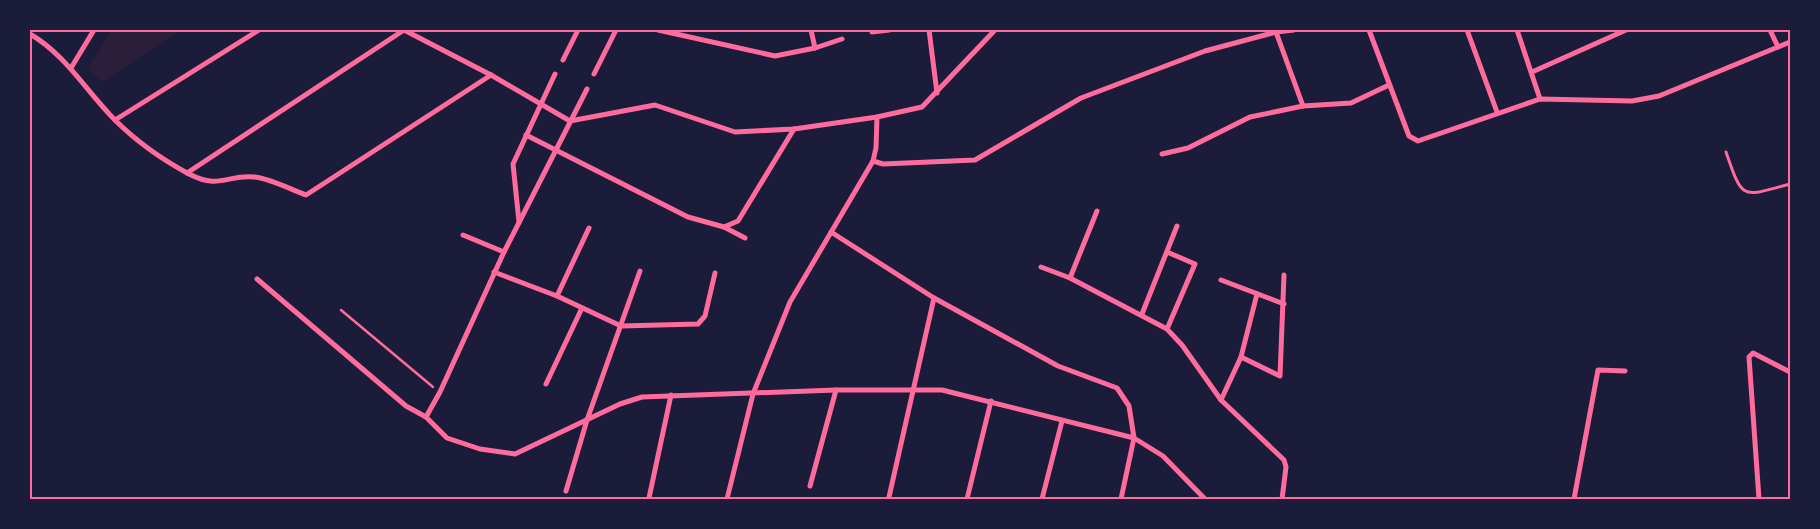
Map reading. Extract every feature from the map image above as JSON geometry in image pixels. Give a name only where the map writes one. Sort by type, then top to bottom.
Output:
[{"type":"street","points":[[71,68],[94,30]]},
{"type":"street","points":[[115,120],[259,30]]},
{"type":"street","points":[[187,173],[404,30],[491,74],[570,121],[655,105],[735,132],[794,129],[877,117],[922,107],[938,93],[995,30]]},
{"type":"street","points":[[563,60],[578,30]]},
{"type":"street","points":[[594,74],[616,30]]},
{"type":"street","points":[[658,30],[775,56],[815,48],[842,39]]},
{"type":"street","points":[[811,30],[815,48]]},
{"type":"street","points":[[872,32],[889,30]]},
{"type":"street","points":[[929,30],[938,93]]},
{"type":"street","points":[[873,161],[883,164],[975,160],[1081,98],[1205,52],[1276,32],[1294,30]]},
{"type":"street","points":[[1369,30],[1413,140],[1424,140],[1498,112],[1540,99],[1645,100],[1790,42]]},
{"type":"street","points":[[1467,30],[1498,112]]},
{"type":"street","points":[[1516,30],[1540,99]]},
{"type":"street","points":[[1532,72],[1626,30]]},
{"type":"street","points":[[1770,30],[1778,47]]},
{"type":"street","points":[[1276,32],[1303,106]]},
{"type":"street","points":[[30,34],[43,42],[71,68],[115,120],[141,142],[187,173],[208,183],[255,177],[306,195],[491,74]]},
{"type":"street","points":[[519,222],[513,164],[555,74]]},
{"type":"street","points":[[1162,154],[1188,148],[1250,116],[1303,106],[1351,103],[1390,85]]},
{"type":"street","points":[[426,417],[440,392],[494,272],[587,89]]},
{"type":"street","points":[[727,499],[753,394],[790,302],[873,161],[876,148],[877,117]]},
{"type":"street","points":[[724,227],[738,221],[794,129]]},
{"type":"street","points":[[526,135],[688,217],[724,227],[745,238]]},
{"type":"street","points":[[1070,278],[1097,211]]},
{"type":"street","points":[[1142,314],[1177,226]]},
{"type":"street","points":[[557,296],[589,228]]},
{"type":"street","points":[[831,232],[934,298],[1058,366],[1117,388],[1129,406],[1134,438],[1121,499]]},
{"type":"street","points":[[463,235],[504,252]]},
{"type":"street","points":[[1167,252],[1195,264],[1167,329]]},
{"type":"street","points":[[1041,267],[1070,278],[1142,314],[1167,329],[1182,345],[1221,400],[1284,460],[1286,467],[1282,499]]},
{"type":"street","points":[[566,491],[587,420],[640,271]]},
{"type":"street","points":[[494,272],[557,296],[621,326],[698,324],[705,316],[715,273]]},
{"type":"street","points":[[1242,357],[1280,376],[1284,275]]},
{"type":"street","points":[[257,279],[406,406],[426,417],[447,438],[480,449],[515,454],[620,404],[642,397],[836,390],[942,390],[1134,438],[1164,456],[1205,499]]},
{"type":"street","points":[[1221,280],[1284,304]]},
{"type":"street","points":[[1221,400],[1242,357],[1257,294]]},
{"type":"street","points":[[889,497],[915,390],[934,298]]},
{"type":"street","points":[[546,384],[582,308]]},
{"type":"street","points":[[1758,499],[1749,357],[1753,353],[1790,372]]},
{"type":"street","points":[[1574,499],[1598,370],[1625,372]]},
{"type":"street","points":[[810,486],[836,390]]},
{"type":"street","points":[[649,498],[671,395]]},
{"type":"street","points":[[967,499],[991,401]]},
{"type":"street","points":[[1042,499],[1062,421]]},
{"type":"lane","points":[[1726,152],[1738,186],[1745,192],[1753,193],[1790,184]]},
{"type":"path","points":[[341,310],[440,392]]},
{"type":"shaded area","points":[[112,30],[180,30],[102,82],[87,70]]}]
